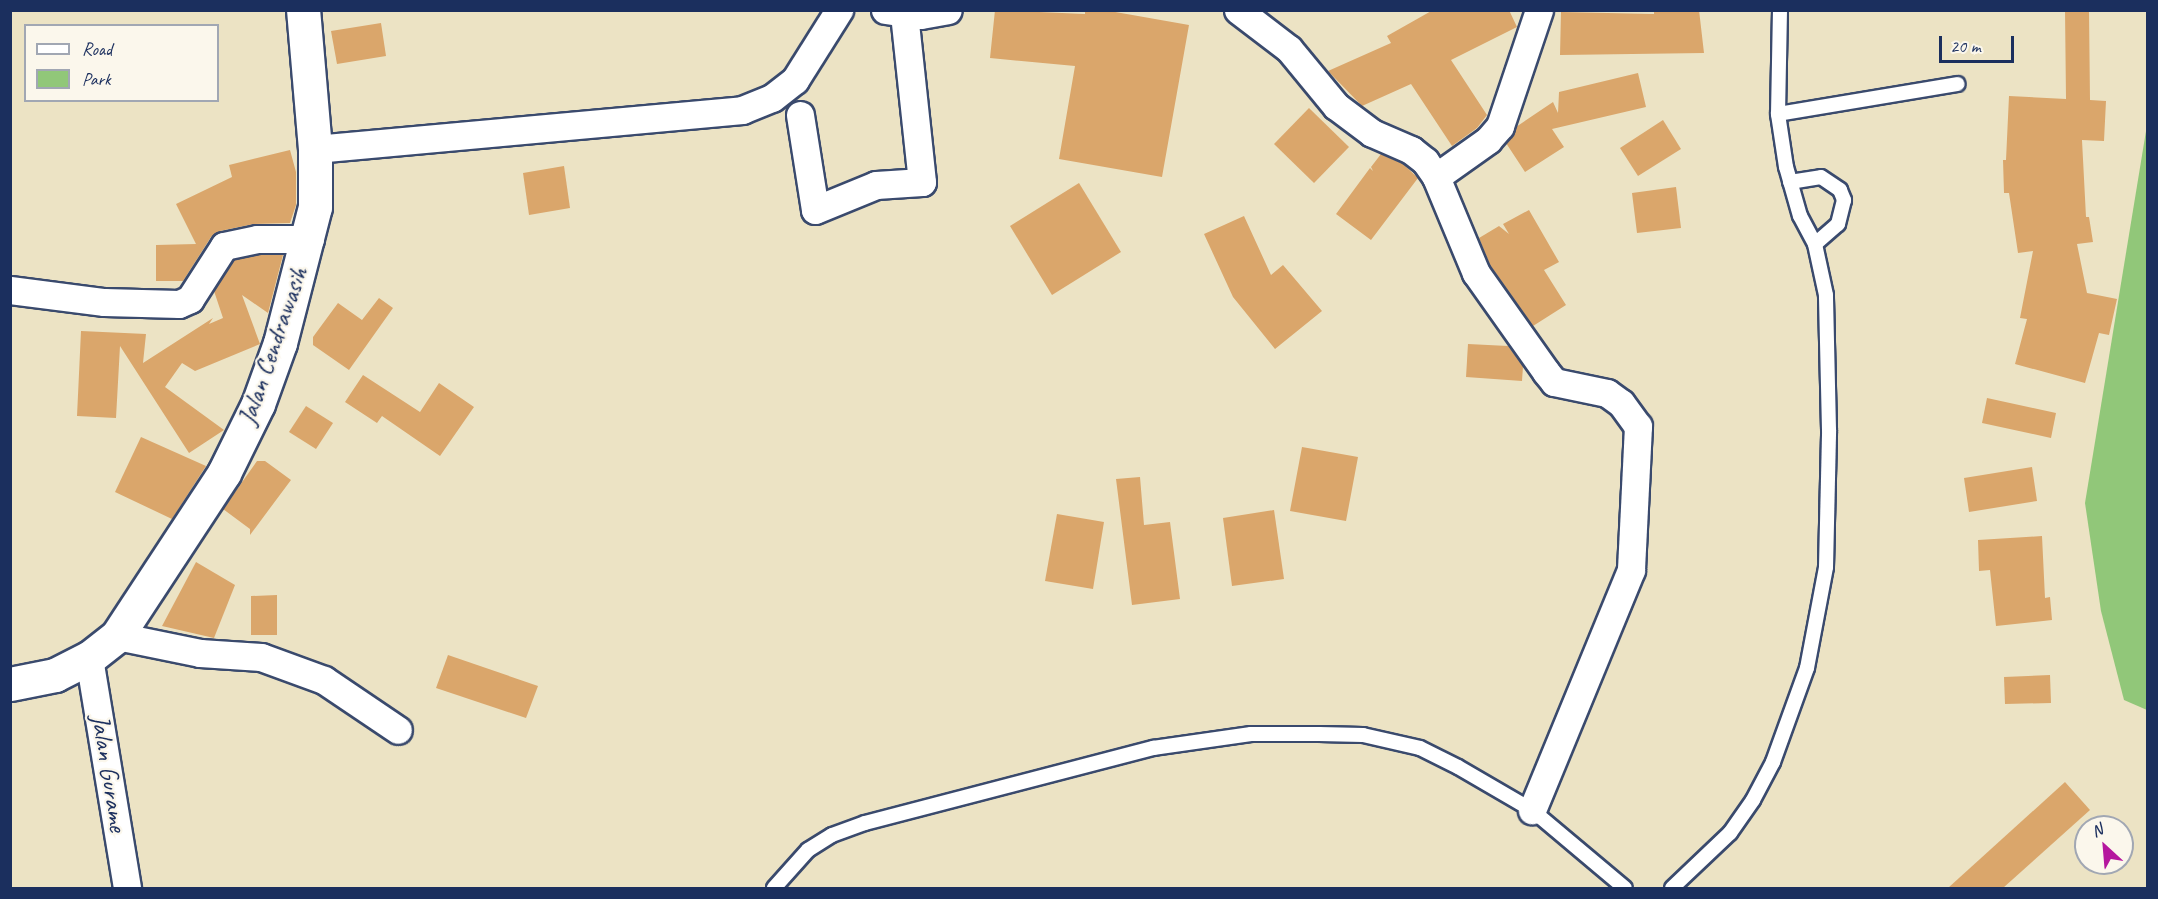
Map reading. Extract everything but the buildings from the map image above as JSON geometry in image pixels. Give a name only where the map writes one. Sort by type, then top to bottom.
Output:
[{"type":"street","name":"Jalan Cendrawasih","points":[[10,684],[55,675],[89,658],[117,636],[224,473],[258,404],[310,239],[315,207],[315,149],[303,10]]},
{"type":"street","points":[[315,149],[735,112],[772,98],[795,80],[839,10]]},
{"type":"street","points":[[800,115],[814,210],[876,185],[922,182],[895,12],[948,10]]},
{"type":"street","points":[[1238,10],[1289,49],[1336,106],[1372,133],[1411,150],[1436,177],[1476,273],[1554,382],[1607,393],[1622,403],[1638,426],[1631,570],[1532,810]]},
{"type":"street","points":[[1436,177],[1488,140],[1500,126],[1539,10]]},
{"type":"street","points":[[10,290],[104,302],[179,304],[190,298],[224,246],[257,238],[310,239]]},
{"type":"street","points":[[117,636],[200,653],[261,657],[324,680],[398,730]]},
{"type":"street","name":"Jalan Gurame","points":[[89,658],[126,888]]},
{"type":"lane","points":[[1672,888],[1707,858],[1754,800],[1780,744],[1807,668],[1826,567],[1829,517],[1826,295],[1815,244],[1800,216],[1790,182],[1778,114],[1780,10]]},
{"type":"lane","points":[[1778,114],[1958,84]]},
{"type":"lane","points":[[1790,182],[1821,177],[1840,190],[1844,200],[1838,224],[1815,244]]},
{"type":"lane","points":[[774,888],[808,850],[832,835],[865,824],[1091,761],[1251,734],[1363,735],[1420,748],[1532,810],[1625,888]]},
{"type":"green space","points":[[2147,125],[2148,710],[2124,700],[2101,611],[2085,503]]}]
